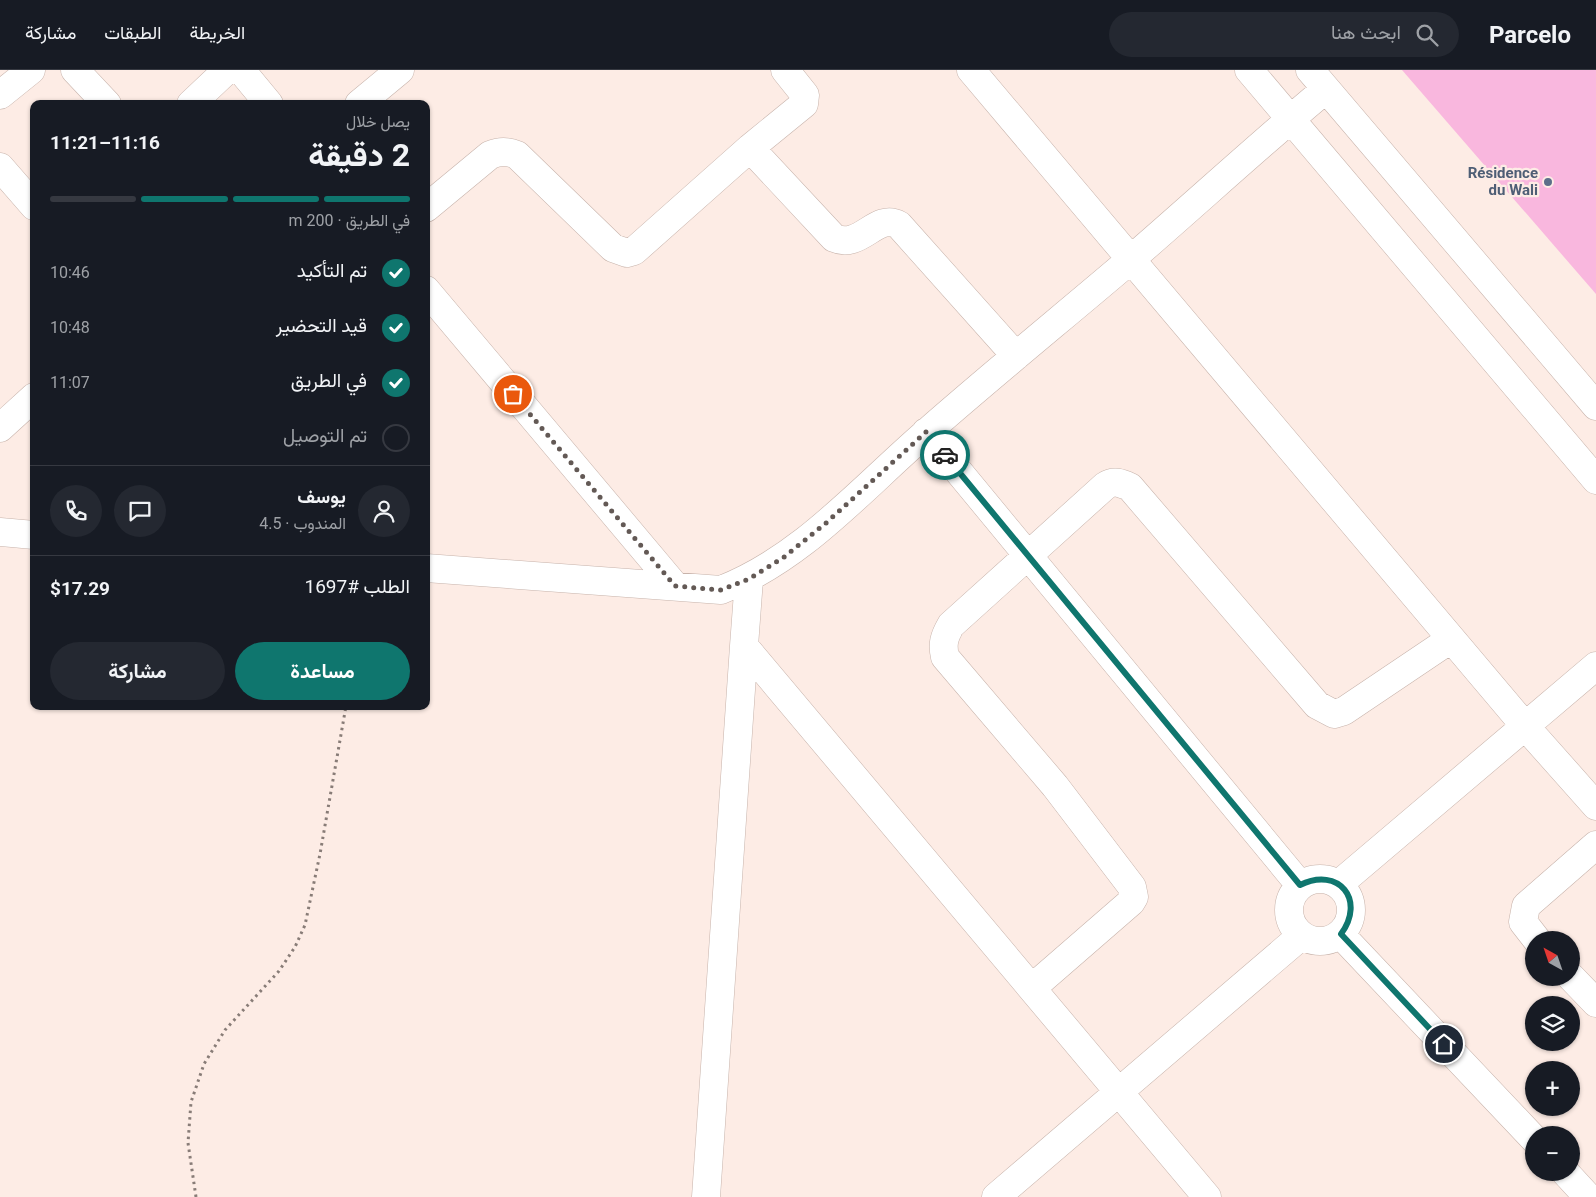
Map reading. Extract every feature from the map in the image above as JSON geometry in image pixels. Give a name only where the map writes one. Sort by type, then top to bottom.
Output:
[{"type":"street","points":[[2,91],[31,70]]},
{"type":"street","points":[[75,70],[102,100]]},
{"type":"street","points":[[195,100],[227,70]]},
{"type":"street","points":[[241,70],[266,100]]},
{"type":"street","points":[[364,100],[400,70]]},
{"type":"street","points":[[430,205],[490,155],[499,151],[509,152],[517,156],[613,248],[626,253],[634,251],[750,148],[804,104],[806,95],[785,70]]},
{"type":"street","points":[[971,70],[1525,726],[1596,806]]},
{"type":"street","points":[[1249,70],[1292,118],[1596,480]]},
{"type":"street","points":[[430,568],[721,590],[749,579],[784,557],[826,523],[926,432],[1130,260],[1292,118],[1318,80],[1596,406]]},
{"type":"street","points":[[750,148],[834,238],[843,242],[852,240],[884,222],[894,222],[899,225],[1016,356]]},
{"type":"street","points":[[0,167],[30,201]]},
{"type":"street","points":[[430,295],[675,586]]},
{"type":"street","points":[[0,428],[30,401]]},
{"type":"street","points":[[926,432],[1300,885]]},
{"type":"street","points":[[1032,988],[1131,902],[1134,892],[1055,786],[945,657],[942,646],[951,625],[1105,486],[1110,483],[1119,482],[1130,487],[1317,704],[1334,714],[1344,711],[1451,638]]},
{"type":"street","points":[[0,532],[30,535]]},
{"type":"street","points":[[706,1197],[749,579]]},
{"type":"street","points":[[744,646],[1207,1197]]},
{"type":"street","points":[[1339,884],[1596,666]]},
{"type":"street","points":[[1530,931],[1523,922],[1526,906],[1596,845]]},
{"type":"street","points":[[1313,879],[1326,879],[1339,884],[1348,895],[1352,909],[1350,923],[1341,934],[1328,941],[1314,942],[1302,936],[1290,921],[1289,901],[1300,885],[1313,879]]},
{"type":"street","points":[[1341,934],[1525,1129]]},
{"type":"street","points":[[996,1197],[1302,936]]},
{"type":"street","points":[[1580,986],[1596,1003]]},
{"type":"street","points":[[1573,1181],[1588,1197]]},
{"type":"path","points":[[196,1197],[188,1143],[191,1102],[204,1064],[225,1030],[279,971],[295,947],[305,925],[320,854],[345,710]]},
{"type":"building","name":"Résidence du Wali","points":[[1402,70],[1596,70],[1596,294]]},
{"type":"way so far","points":[[513,394],[675,586],[721,590],[749,579],[784,557],[826,523],[926,432],[945,455]]},
{"type":"place","name":"Résidence du Wali","points":[[1548,182]]},
{"type":"route","points":[[945,455],[1300,885],[1313,879],[1326,879],[1339,884],[1348,895],[1352,909],[1350,923],[1341,934],[1444,1044]]}]
